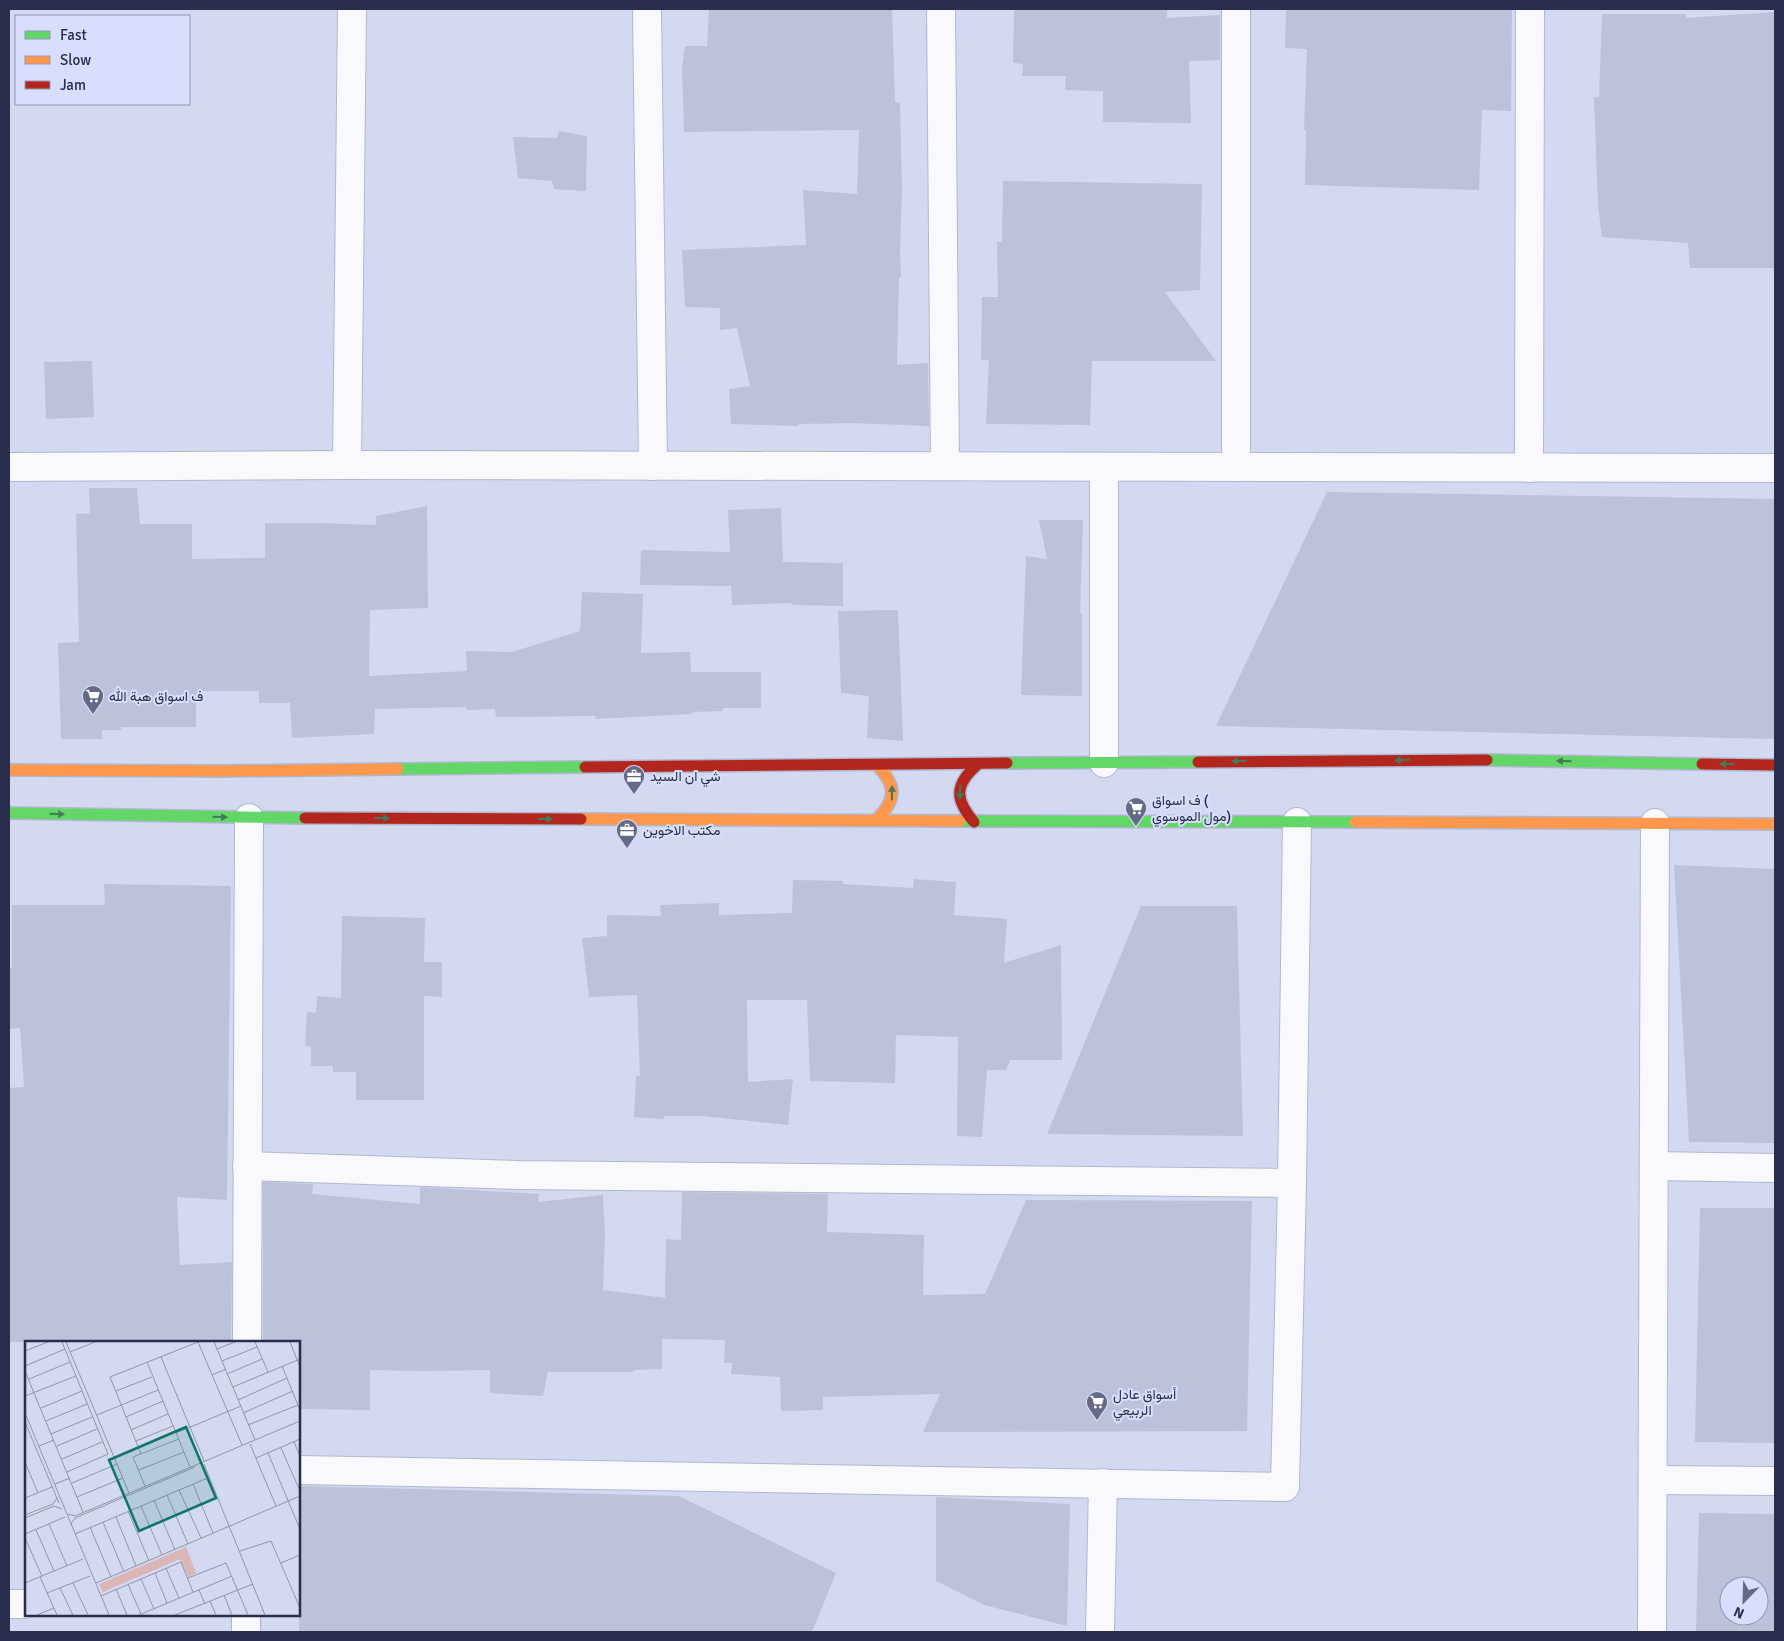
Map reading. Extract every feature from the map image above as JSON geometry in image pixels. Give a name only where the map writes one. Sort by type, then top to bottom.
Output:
[{"type":"street","points":[[347,465],[352,9]]},
{"type":"street","points":[[647,9],[653,466]]},
{"type":"street","points":[[941,9],[945,466]]},
{"type":"street","points":[[1236,9],[1236,467]]},
{"type":"street","points":[[1529,468],[1530,9]]},
{"type":"street","points":[[9,467],[347,465],[1775,468]]},
{"type":"street","points":[[1104,467],[1104,763]]},
{"type":"street","points":[[9,770],[223,772],[1455,759],[1775,765]]},
{"type":"street","points":[[876,820],[890,806],[893,786],[887,774],[877,765]]},
{"type":"street","points":[[974,822],[963,812],[959,798],[959,784],[966,773],[977,765]]},
{"type":"street","points":[[9,813],[249,818],[974,822],[1655,822],[1775,824]]},
{"type":"street","points":[[247,1341],[249,818]]},
{"type":"street","points":[[300,1470],[1285,1487],[1292,1183],[1297,822]]},
{"type":"street","points":[[1652,1632],[1655,822]]},
{"type":"street","points":[[248,1166],[517,1175],[1292,1183]]},
{"type":"street","points":[[1654,1166],[1775,1168]]},
{"type":"street","points":[[1653,1480],[1775,1482]]},
{"type":"street","points":[[1100,1632],[1103,1484]]},
{"type":"street","points":[[9,1604],[25,1604]]},
{"type":"street","points":[[246,1616],[246,1632]]},
{"type":"building","points":[[709,9],[892,9],[895,102],[900,103],[902,191],[897,365],[928,363],[929,426],[852,423],[799,424],[799,426],[731,424],[729,389],[750,386],[737,328],[720,330],[720,308],[685,307],[682,250],[806,245],[803,190],[857,194],[859,130],[684,132],[682,67],[685,46],[707,46]]},
{"type":"building","points":[[1014,9],[1167,9],[1167,18],[1220,15],[1220,60],[1189,61],[1191,123],[1103,122],[1103,91],[1065,90],[1066,76],[1022,76],[1023,64],[1013,63]]},
{"type":"building","points":[[1286,9],[1512,9],[1511,111],[1482,110],[1479,190],[1305,185],[1306,130],[1304,130],[1307,49],[1285,48]]},
{"type":"building","points":[[1775,12],[1775,268],[1690,268],[1688,243],[1602,237],[1598,206],[1594,97],[1599,97],[1602,14],[1686,14],[1686,18]]},
{"type":"building","points":[[559,131],[587,136],[586,191],[554,189],[552,181],[518,178],[513,137],[557,138]]},
{"type":"building","points":[[1003,181],[1202,184],[1200,290],[1165,292],[1216,361],[1092,361],[1090,425],[986,424],[989,360],[981,360],[982,297],[998,297],[997,242],[1002,242]]},
{"type":"building","points":[[92,361],[94,417],[46,419],[44,362]]},
{"type":"building","points":[[89,488],[137,488],[140,524],[192,524],[192,559],[265,558],[265,523],[376,525],[376,516],[427,506],[428,608],[370,610],[369,676],[467,671],[466,651],[512,652],[580,631],[582,592],[643,594],[641,653],[690,652],[691,672],[761,672],[761,708],[723,708],[723,711],[692,712],[692,714],[596,719],[595,716],[496,717],[495,709],[466,710],[466,707],[375,709],[374,734],[292,738],[290,703],[259,703],[259,691],[198,691],[196,727],[121,727],[121,730],[102,730],[102,739],[61,739],[58,643],[79,642],[76,514],[90,513]]},
{"type":"building","points":[[1327,492],[1775,499],[1775,739],[1216,726]]},
{"type":"building","points":[[781,508],[783,562],[843,563],[843,606],[792,605],[792,603],[732,605],[731,586],[640,585],[641,550],[730,552],[728,510]]},
{"type":"building","points":[[1039,520],[1083,520],[1080,613],[1082,613],[1082,696],[1021,695],[1026,556],[1047,559]]},
{"type":"building","points":[[898,610],[903,741],[867,738],[869,696],[841,693],[838,611]]},
{"type":"building","points":[[1674,865],[1775,869],[1775,1143],[1689,1142]]},
{"type":"building","points":[[914,879],[956,882],[954,915],[1007,919],[1004,963],[1061,945],[1062,1060],[1010,1060],[1006,1070],[987,1070],[982,1137],[957,1136],[958,1037],[896,1035],[895,1083],[810,1081],[807,1000],[747,1000],[748,1082],[793,1079],[788,1125],[703,1116],[664,1116],[664,1119],[634,1117],[636,1076],[640,1076],[637,995],[589,997],[582,938],[607,936],[607,915],[661,916],[660,905],[719,903],[719,915],[792,913],[793,880],[843,881],[843,884],[913,888]]},
{"type":"building","points":[[104,884],[231,886],[227,1200],[177,1197],[180,1265],[232,1262],[231,1341],[9,1342],[9,1088],[24,1087],[20,1028],[9,1029],[9,969],[12,968],[12,905],[105,905]]},
{"type":"building","points":[[1141,906],[1237,906],[1243,1136],[1047,1134]]},
{"type":"building","points":[[342,916],[425,918],[424,962],[442,962],[442,997],[424,996],[424,1100],[356,1100],[356,1072],[333,1072],[333,1066],[311,1066],[311,1047],[305,1045],[307,1012],[316,1013],[317,996],[341,998]]},
{"type":"building","points":[[263,1182],[313,1184],[312,1194],[420,1204],[420,1187],[539,1194],[538,1202],[603,1195],[605,1236],[603,1290],[665,1298],[666,1239],[681,1240],[682,1192],[828,1194],[827,1232],[924,1235],[923,1295],[985,1294],[1026,1200],[1252,1201],[1247,1431],[923,1432],[940,1394],[823,1397],[823,1410],[781,1411],[780,1377],[731,1374],[732,1363],[724,1363],[725,1340],[662,1339],[662,1369],[633,1370],[633,1372],[548,1372],[543,1396],[490,1393],[490,1370],[370,1370],[370,1410],[300,1409],[300,1341],[263,1341]]},
{"type":"building","points":[[1700,1208],[1775,1208],[1775,1443],[1695,1442]]},
{"type":"building","points":[[300,1486],[679,1496],[836,1573],[812,1632],[299,1632]]},
{"type":"building","points":[[936,1497],[1070,1504],[1067,1626],[984,1605],[936,1581]]},
{"type":"building","points":[[1699,1513],[1775,1514],[1775,1632],[1696,1632]]},
{"type":"traffic: fast","points":[[1487,760],[1702,764]]},
{"type":"traffic: fast","points":[[1007,763],[1198,762]]},
{"type":"traffic: fast","points":[[398,769],[585,767]]},
{"type":"traffic: fast","points":[[9,813],[305,818]]},
{"type":"traffic: fast","points":[[960,821],[1355,822]]},
{"type":"traffic: slow","points":[[876,820],[888,806],[892,793],[888,780],[877,765]]},
{"type":"traffic: slow","points":[[9,770],[223,771],[398,769]]},
{"type":"traffic: slow","points":[[581,819],[960,821]]},
{"type":"traffic: slow","points":[[1355,822],[1775,824]]},
{"type":"traffic: jam","points":[[1198,762],[1487,760]]},
{"type":"traffic: jam","points":[[585,767],[1007,763]]},
{"type":"traffic: jam","points":[[1702,764],[1775,765]]},
{"type":"traffic: jam","points":[[974,822],[963,807],[960,793],[964,779],[977,765]]},
{"type":"traffic: jam","points":[[305,818],[581,819]]},
{"type":"place","name":"ف اسواق هبة الله","points":[[93,715]]},
{"type":"place","name":"شي ان السيد","points":[[634,795]]},
{"type":"place","name":"ف اسواق ( مول الموسوي)","points":[[1136,827]]},
{"type":"place","name":"مكتب الاخوين","points":[[627,849]]},
{"type":"place","name":"أسواق عادل الربيعي","points":[[1097,1421]]}]
